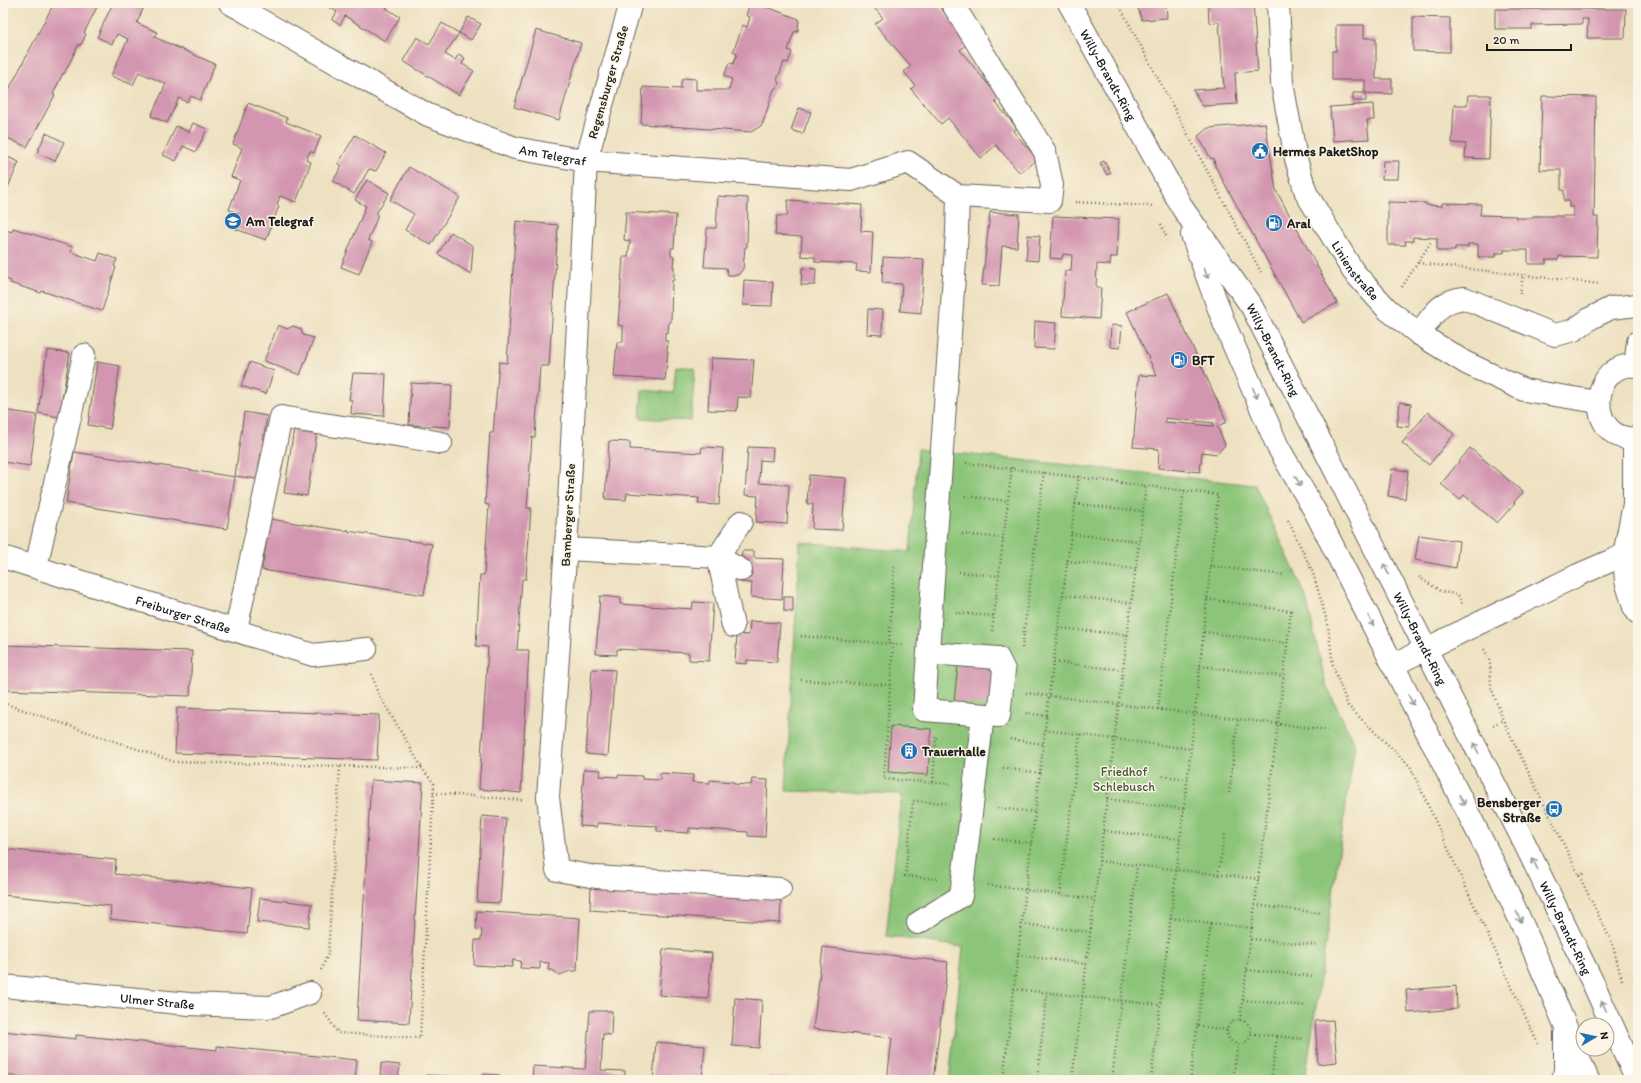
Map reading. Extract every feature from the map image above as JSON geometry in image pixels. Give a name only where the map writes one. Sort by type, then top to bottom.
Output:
[{"type":"street","name":"Am Telegraf","points":[[230,3],[428,115],[515,148],[586,160],[851,180],[908,162],[958,196]]},
{"type":"street","name":"Regensburger Straße","points":[[586,160],[631,3]]},
{"type":"street","points":[[928,650],[998,658],[1004,670],[998,716],[924,710],[928,650],[940,493],[958,196],[1050,201],[1052,185],[1044,152],[952,3]]},
{"type":"street","name":"Willy-Brandt-Ring","points":[[1069,3],[1183,210],[1252,307],[1571,936],[1637,1080]]},
{"type":"street","name":"Linienstraße","points":[[1278,3],[1282,83],[1296,159],[1306,193],[1353,272],[1387,309],[1419,334],[1466,363],[1524,390],[1598,402]]},
{"type":"street","name":"Bamberger Straße","points":[[586,160],[566,549],[549,802],[557,870],[596,877],[780,889]]},
{"type":"street","name":"Willy-Brandt-Ring","points":[[1183,210],[1224,322],[1278,447],[1316,513],[1500,876],[1588,1080]]},
{"type":"street","points":[[1638,291],[1638,321]]},
{"type":"street","points":[[1419,334],[1436,311],[1451,300],[1464,298],[1555,335],[1574,330],[1591,318],[1611,308],[1638,305]]},
{"type":"street","points":[[1638,342],[1636,366],[1625,367],[1609,376],[1600,392],[1598,402],[1599,411],[1609,428],[1616,433],[1636,438],[1634,504],[1624,556],[1626,581],[1634,607],[1638,613]]},
{"type":"street","points":[[36,567],[84,355]]},
{"type":"street","points":[[236,630],[281,417],[337,427],[400,434],[441,443]]},
{"type":"street","points":[[733,626],[718,557],[741,522]]},
{"type":"street","points":[[566,549],[718,557],[741,570]]},
{"type":"street","points":[[1394,665],[1578,575],[1624,556]]},
{"type":"street","name":"Freiburger Straße","points":[[3,557],[313,655],[366,649]]},
{"type":"street","points":[[918,923],[961,896],[983,715]]},
{"type":"street","name":"Ulmer Straße","points":[[3,986],[189,1004],[271,1007],[310,993]]},
{"type":"street","points":[[1563,1080],[1565,1070],[1565,1025]]},
{"type":"path","points":[[1039,3],[1047,16]]},
{"type":"path","points":[[1118,3],[1263,276]]},
{"type":"path","points":[[1149,199],[1156,213]]},
{"type":"path","points":[[1050,201],[1153,206]]},
{"type":"path","points":[[1159,220],[1168,242]]},
{"type":"path","points":[[1387,309],[1431,242]]},
{"type":"path","points":[[1418,263],[1607,284]]},
{"type":"path","points":[[942,460],[1012,467],[1218,495],[1188,779],[1151,1080]]},
{"type":"path","points":[[989,657],[1012,467]]},
{"type":"path","points":[[1022,653],[1044,472]]},
{"type":"path","points":[[1003,1080],[1049,696],[1079,476]]},
{"type":"path","points":[[1072,1080],[1146,486]]},
{"type":"path","points":[[1158,710],[1184,490]]},
{"type":"path","points":[[940,493],[1008,501]]},
{"type":"path","points":[[1075,504],[1143,511]]},
{"type":"path","points":[[1287,516],[1313,573],[1328,626],[1333,666],[1348,706],[1410,766],[1537,1040],[1538,1046]]},
{"type":"path","points":[[937,531],[1003,538]]},
{"type":"path","points":[[1071,534],[1139,541]]},
{"type":"path","points":[[1067,561],[1136,569]]},
{"type":"path","points":[[889,644],[894,566]]},
{"type":"path","points":[[1210,566],[1284,575]]},
{"type":"path","points":[[934,570],[999,576]]},
{"type":"path","points":[[1418,577],[1440,591],[1458,595],[1490,661],[1491,687],[1503,720],[1612,943],[1624,986]]},
{"type":"path","points":[[1063,595],[1131,603]]},
{"type":"path","points":[[1207,600],[1291,611],[1259,879],[1240,1020]]},
{"type":"path","points":[[931,610],[994,616]]},
{"type":"path","points":[[1059,628],[1128,635]]},
{"type":"path","points":[[1204,632],[1287,643]]},
{"type":"path","points":[[801,636],[893,644],[928,650]]},
{"type":"path","points":[[893,644],[884,779],[975,785],[1040,773]]},
{"type":"path","points":[[340,766],[328,954],[310,993],[338,1032],[420,1038],[434,784],[422,768],[377,691],[366,649]]},
{"type":"path","points":[[1054,662],[1123,670]]},
{"type":"path","points":[[1200,666],[1284,676]]},
{"type":"path","points":[[801,680],[890,685]]},
{"type":"path","points":[[1002,690],[1328,730]]},
{"type":"path","points":[[3,703],[175,762],[422,768]]},
{"type":"path","points":[[933,782],[938,711]]},
{"type":"path","points":[[1229,793],[1238,719]]},
{"type":"path","points":[[1045,730],[1191,748]]},
{"type":"path","points":[[1060,894],[1080,734]]},
{"type":"path","points":[[1110,770],[1145,774]]},
{"type":"path","points":[[1163,776],[1188,779]]},
{"type":"path","points":[[975,785],[1035,812]]},
{"type":"path","points":[[433,793],[549,802]]},
{"type":"path","points":[[1107,799],[1184,809]]},
{"type":"path","points":[[1548,812],[1554,809]]},
{"type":"path","points":[[1103,831],[1180,840]]},
{"type":"path","points":[[1218,875],[1225,832]]},
{"type":"path","points":[[968,836],[1031,843]]},
{"type":"path","points":[[1099,861],[1259,879]]},
{"type":"path","points":[[1112,1080],[1137,866]]},
{"type":"path","points":[[1580,876],[1585,873]]},
{"type":"path","points":[[1255,905],[1322,913]]},
{"type":"path","points":[[1170,918],[1252,928]]},
{"type":"path","points":[[1022,924],[1090,932]]},
{"type":"path","points":[[1190,1080],[1211,924]]},
{"type":"path","points":[[1251,938],[1316,945]]},
{"type":"path","points":[[1018,955],[1086,964]]},
{"type":"path","points":[[1247,970],[1312,976]]},
{"type":"path","points":[[1014,989],[1160,1005]]},
{"type":"path","points":[[1037,1080],[1047,993]]},
{"type":"path","points":[[1243,1000],[1307,1006]]},
{"type":"path","points":[[1240,1020],[1246,1022],[1250,1028],[1251,1034],[1249,1040],[1238,1044],[1232,1041],[1228,1036],[1228,1030],[1230,1025],[1235,1021],[1240,1020]]},
{"type":"path","points":[[1198,1026],[1228,1030]]},
{"type":"path","points":[[1251,1034],[1302,1039]]},
{"type":"path","points":[[1271,1080],[1277,1036]]},
{"type":"path","points":[[1233,1080],[1238,1044]]},
{"type":"green space","points":[[676,366],[695,368],[691,421],[640,418],[642,390],[673,393]]},
{"type":"green space","name":"Friedhof Schlebusch","points":[[918,449],[1255,485],[1305,594],[1326,685],[1355,745],[1305,1080],[949,1080],[963,947],[886,936],[902,794],[786,791],[800,542],[910,552]]},
{"type":"building","points":[[54,3],[99,3],[84,33],[86,34],[81,45],[79,44],[64,74],[63,73],[53,94],[55,95],[27,147],[3,136],[3,101]]},
{"type":"building","points":[[113,3],[145,4],[137,23],[157,32],[154,37],[215,64],[200,100],[191,96],[187,102],[179,98],[167,123],[151,116],[166,84],[139,72],[133,85],[111,76],[128,39],[117,34],[112,44],[97,37]]},
{"type":"building","points":[[331,3],[390,3],[386,8],[400,17],[385,41],[345,16],[340,25],[332,20],[337,12],[329,7]]},
{"type":"building","points":[[578,3],[592,3],[591,7]]},
{"type":"building","points":[[750,3],[756,3],[799,19],[798,31],[794,32],[788,50],[792,52],[788,63],[784,62],[777,80],[779,83],[777,88],[774,89],[762,125],[751,132],[641,124],[643,87],[681,89],[681,82],[684,78],[696,79],[696,90],[729,90],[732,79],[724,76],[729,63],[733,64],[737,54],[733,52],[743,25],[747,27],[750,17],[746,15]]},
{"type":"building","points":[[870,3],[936,3],[970,41],[960,50],[991,88],[993,87],[1001,97],[995,102],[1017,128],[1013,131],[1037,159],[1020,173],[996,145],[981,158],[948,118],[941,124],[911,89],[915,85],[904,72],[911,66],[875,24],[883,18]]},
{"type":"building","points":[[1136,3],[1166,3],[1167,18],[1142,20]]},
{"type":"building","points":[[1253,3],[1258,71],[1235,73],[1237,104],[1203,106],[1193,90],[1224,88],[1219,22],[1209,23],[1208,4]]},
{"type":"building","points":[[1495,9],[1626,9],[1625,38],[1587,38],[1588,19],[1582,19],[1582,24],[1532,25],[1532,29],[1495,29]]},
{"type":"building","points":[[468,17],[481,24],[471,40],[459,33]]},
{"type":"building","points":[[1413,17],[1450,18],[1450,52],[1413,51]]},
{"type":"building","points":[[442,23],[459,33],[445,54],[455,60],[459,54],[465,58],[462,64],[474,71],[459,95],[403,61],[417,37],[429,44]]},
{"type":"building","points":[[1336,25],[1364,25],[1364,38],[1376,38],[1376,79],[1392,79],[1392,94],[1366,93],[1366,101],[1353,101],[1353,93],[1365,93],[1365,80],[1332,80],[1332,51],[1336,51]]},
{"type":"building","points":[[536,30],[581,43],[559,120],[514,107]]},
{"type":"building","points":[[1468,95],[1491,95],[1489,159],[1465,158],[1466,144],[1452,143],[1454,105],[1467,105]]},
{"type":"building","points":[[1542,96],[1596,97],[1594,217],[1598,217],[1597,257],[1559,256],[1558,260],[1546,260],[1546,264],[1528,264],[1528,250],[1504,250],[1504,253],[1496,253],[1496,257],[1478,257],[1478,244],[1468,244],[1468,247],[1455,247],[1455,251],[1437,251],[1437,238],[1413,237],[1413,241],[1405,241],[1406,245],[1388,245],[1388,202],[1426,203],[1426,205],[1442,206],[1442,203],[1481,204],[1480,215],[1516,216],[1516,218],[1533,218],[1533,216],[1573,216],[1573,207],[1569,207],[1569,201],[1564,201],[1564,190],[1561,190],[1561,170],[1540,170]]},
{"type":"building","points":[[248,103],[287,118],[286,122],[321,136],[314,153],[310,151],[306,160],[311,162],[296,202],[280,196],[277,205],[279,206],[266,240],[233,228],[239,213],[229,210],[240,180],[231,177],[242,148],[233,144]]},
{"type":"building","points":[[1373,104],[1374,120],[1367,120],[1369,139],[1333,141],[1330,107]]},
{"type":"building","points":[[799,108],[811,112],[803,134],[791,130]]},
{"type":"building","points":[[193,123],[207,129],[196,152],[183,146],[176,161],[163,155],[176,126],[189,132]]},
{"type":"building","points":[[1265,123],[1276,190],[1337,303],[1301,322],[1215,166],[1214,158],[1211,159],[1198,136],[1208,128]]},
{"type":"building","points":[[46,133],[64,142],[55,161],[37,153]]},
{"type":"building","points":[[355,135],[386,153],[376,171],[369,169],[354,194],[333,181],[342,166],[338,164]]},
{"type":"building","points":[[3,155],[19,162],[5,194],[3,193]]},
{"type":"building","points":[[1104,161],[1111,173],[1107,175],[1100,163]]},
{"type":"building","points":[[1383,161],[1399,161],[1398,179],[1382,179]]},
{"type":"building","points":[[409,167],[460,197],[431,245],[405,230],[414,214],[390,200]]},
{"type":"building","points":[[367,180],[389,193],[377,212],[377,218],[368,240],[372,242],[359,274],[341,267],[366,206],[355,200]]},
{"type":"building","points":[[718,196],[748,198],[747,247],[745,247],[743,269],[738,275],[728,275],[726,268],[704,267],[707,228],[716,228]]},
{"type":"building","points":[[788,200],[862,205],[861,231],[873,232],[871,272],[856,271],[857,264],[815,262],[815,257],[801,256],[802,237],[775,235],[777,216],[787,216]]},
{"type":"building","points":[[626,212],[676,215],[674,248],[671,248],[671,256],[674,257],[674,280],[672,280],[671,322],[669,322],[668,333],[665,332],[665,341],[668,341],[668,352],[665,380],[614,377],[617,342],[623,342],[623,326],[618,325],[623,257],[628,257],[630,241],[624,240]]},
{"type":"building","points":[[990,212],[1019,214],[1017,247],[1002,246],[999,286],[982,285]]},
{"type":"building","points":[[1053,216],[1119,219],[1117,257],[1111,257],[1110,265],[1097,264],[1096,288],[1101,288],[1099,319],[1062,316],[1065,271],[1071,271],[1072,255],[1063,254],[1062,259],[1050,258]]},
{"type":"building","points":[[516,221],[558,225],[549,366],[540,366],[535,437],[532,437],[527,508],[531,508],[526,579],[522,579],[517,650],[529,650],[521,793],[479,789],[488,647],[476,646],[480,575],[484,575],[489,505],[485,504],[490,433],[493,433],[499,362],[507,363]]},
{"type":"building","points":[[13,228],[73,247],[71,252],[97,261],[100,253],[117,259],[114,266],[116,267],[102,311],[42,291],[41,293],[10,283],[11,281],[3,278],[3,229],[12,232]]},
{"type":"building","points":[[451,232],[473,246],[471,274],[438,254]]},
{"type":"building","points":[[1028,235],[1040,236],[1038,261],[1026,260]]},
{"type":"building","points":[[883,257],[924,259],[921,313],[900,311],[902,284],[882,283]]},
{"type":"building","points":[[802,268],[816,269],[815,285],[801,285]]},
{"type":"building","points":[[744,280],[773,282],[772,306],[743,305]]},
{"type":"building","points":[[1168,293],[1227,422],[1217,426],[1225,445],[1217,454],[1202,452],[1200,472],[1158,468],[1159,449],[1133,447],[1139,375],[1157,376],[1127,312]],"holes":[[[1165,418],[1214,423],[1213,426],[1165,422]]]},
{"type":"building","points":[[868,309],[883,310],[882,335],[867,334]]},
{"type":"building","points":[[1035,321],[1056,323],[1054,349],[1034,348]]},
{"type":"building","points":[[278,325],[287,329],[293,326],[301,329],[303,335],[314,338],[300,375],[264,361]]},
{"type":"building","points":[[1111,325],[1122,326],[1120,348],[1110,347]]},
{"type":"building","points":[[47,350],[70,353],[59,417],[38,413]]},
{"type":"building","points":[[711,358],[754,360],[751,398],[738,397],[737,411],[708,410]]},
{"type":"building","points":[[97,362],[120,366],[110,429],[88,425]]},
{"type":"building","points":[[250,362],[274,371],[266,394],[241,386]]},
{"type":"building","points":[[353,373],[386,374],[384,416],[351,414],[352,400],[349,400]]},
{"type":"building","points":[[411,383],[452,385],[450,427],[409,425]]},
{"type":"building","points":[[1400,402],[1411,404],[1409,427],[1397,426]]},
{"type":"building","points":[[3,410],[37,415],[30,466],[3,462]]},
{"type":"building","points":[[244,412],[267,416],[257,479],[235,476]]},
{"type":"building","points":[[1428,412],[1454,434],[1429,465],[1402,443]]},
{"type":"building","points":[[294,429],[317,433],[307,496],[284,493]]},
{"type":"building","points":[[609,441],[630,442],[630,449],[701,453],[702,447],[723,448],[719,505],[698,504],[699,498],[627,493],[626,500],[605,499]]},
{"type":"building","points":[[748,447],[773,448],[772,461],[760,460],[759,483],[789,485],[787,524],[756,522],[758,496],[745,495]]},
{"type":"building","points":[[1470,448],[1523,492],[1497,523],[1464,495],[1460,500],[1441,484]]},
{"type":"building","points":[[74,452],[149,464],[151,462],[151,464],[235,477],[227,529],[66,503]]},
{"type":"building","points":[[1392,469],[1408,471],[1405,499],[1388,496]]},
{"type":"building","points":[[809,475],[846,478],[842,530],[812,529],[813,504],[807,504]]},
{"type":"building","points":[[270,519],[346,531],[348,529],[348,531],[432,544],[424,595],[262,570]]},
{"type":"building","points":[[1419,535],[1459,541],[1456,568],[1415,560]]},
{"type":"building","points":[[742,551],[754,551],[754,558],[784,559],[782,599],[751,597],[752,583],[740,582]]},
{"type":"building","points":[[3,587],[5,587],[4,610],[3,610]]},
{"type":"building","points":[[600,596],[621,598],[620,604],[692,609],[693,602],[713,603],[709,661],[689,660],[689,653],[617,649],[617,655],[596,654]]},
{"type":"building","points":[[784,597],[793,597],[793,612],[784,611]]},
{"type":"building","points":[[750,621],[780,623],[777,662],[747,660],[747,664],[735,663],[737,634],[749,635]]},
{"type":"building","points":[[3,645],[192,651],[190,696],[3,690]]},
{"type":"building","points":[[958,664],[994,667],[989,706],[954,702]]},
{"type":"building","points":[[592,669],[615,670],[608,756],[586,754]]},
{"type":"building","points":[[177,708],[379,715],[377,760],[175,753]]},
{"type":"building","name":"Trauerhalle","points":[[891,726],[931,729],[928,775],[888,772]]},
{"type":"building","points":[[584,769],[601,770],[600,776],[642,776],[642,779],[660,780],[660,773],[693,775],[692,782],[710,783],[710,780],[751,785],[752,779],[768,780],[765,837],[748,836],[748,832],[689,828],[689,833],[657,831],[657,826],[597,823],[597,827],[580,826]]},
{"type":"building","points":[[371,780],[423,783],[409,1023],[357,1020]]},
{"type":"building","points":[[482,816],[506,818],[500,903],[477,902]]},
{"type":"building","points":[[3,849],[116,860],[115,874],[252,888],[247,934],[110,919],[111,906],[3,895]]},
{"type":"building","points":[[591,887],[781,900],[780,923],[590,910]]},
{"type":"building","points":[[260,898],[312,904],[309,927],[257,922]]},
{"type":"building","points":[[477,911],[580,918],[577,971],[570,971],[560,975],[552,970],[548,970],[549,963],[540,962],[540,969],[520,968],[521,961],[513,960],[512,967],[474,965],[475,940],[481,940],[482,930],[476,929]]},
{"type":"building","points":[[823,947],[948,962],[933,1080],[887,1080],[892,1038],[813,1029]]},
{"type":"building","points":[[663,949],[712,953],[708,999],[659,995]]},
{"type":"building","points":[[1456,986],[1457,1009],[1408,1013],[1406,990]]},
{"type":"building","points":[[735,998],[762,1000],[759,1048],[732,1046]]},
{"type":"building","points":[[590,1011],[612,1011],[611,1035],[603,1034],[601,1070],[625,1071],[625,1080],[532,1080],[533,1066],[585,1069]]},
{"type":"building","points":[[1333,1020],[1337,1062],[1318,1064],[1315,1021]]},
{"type":"building","points":[[3,1031],[76,1039],[76,1035],[217,1050],[217,1046],[357,1060],[355,1080],[90,1080],[72,1078],[71,1080],[49,1080],[3,1075]]},
{"type":"building","points":[[656,1042],[705,1046],[702,1080],[653,1080]]},
{"type":"building","points":[[381,1063],[400,1065],[398,1080],[380,1079]]},
{"type":"building","points":[[483,1074],[500,1075],[500,1080],[482,1080]]},
{"type":"building","points":[[426,1075],[475,1078],[475,1080],[425,1080]]},
{"type":"building","points":[[769,1076],[799,1079],[799,1080],[769,1080]]},
{"type":"building","points":[[1352,1076],[1352,1080],[1319,1080],[1319,1079]]},
{"type":"place","name":"Hermes PaketShop","points":[[1260,151]]},
{"type":"place","name":"Am Telegraf","points":[[233,221]]},
{"type":"place","name":"Aral","points":[[1274,223]]},
{"type":"place","name":"BFT","points":[[1179,360]]},
{"type":"place","name":"Trauerhalle","points":[[909,751]]},
{"type":"place","name":"Bensberger Straße","points":[[1554,809]]}]
